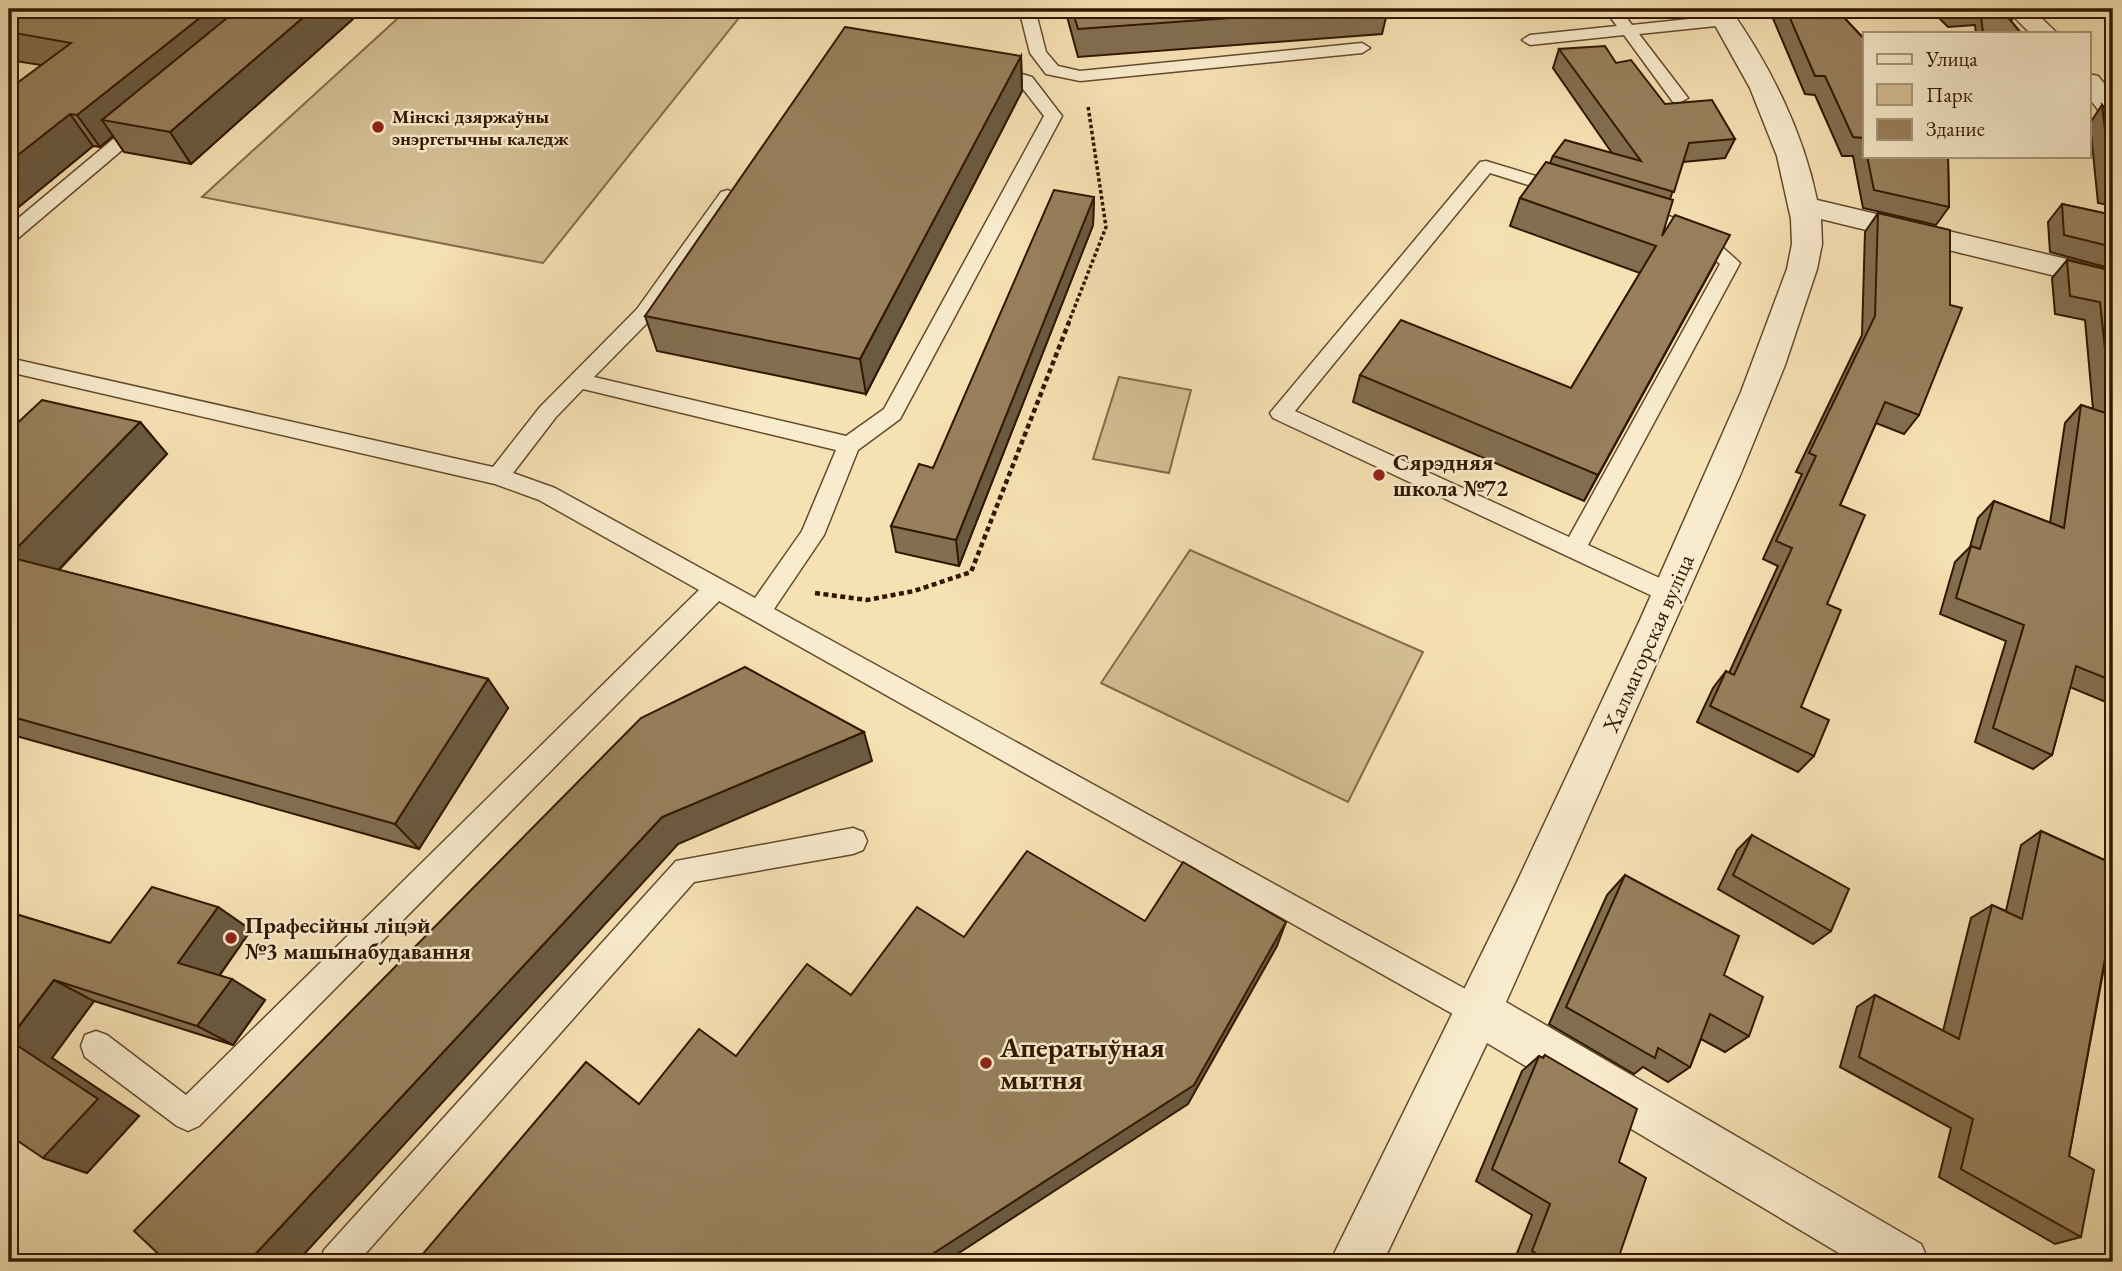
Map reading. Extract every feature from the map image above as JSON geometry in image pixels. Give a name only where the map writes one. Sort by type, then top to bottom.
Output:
[{"type":"street","points":[[2018,9],[2043,32]]},
{"type":"street","name":"Халмагорская вуліца","points":[[1356,1262],[1478,1012],[1671,594],[1770,367],[1807,245],[1806,206],[1759,76],[1722,15]]},
{"type":"street","points":[[2090,83],[2113,110]]},
{"type":"street","points":[[1806,206],[2113,280]]},
{"type":"street","points":[[1478,1012],[1903,1262]]},
{"type":"lane","points":[[1027,9],[1038,53],[1052,70],[1080,76],[1362,48]]},
{"type":"lane","points":[[1612,9],[1631,30],[1679,99]]},
{"type":"lane","points":[[1530,40],[1631,30],[1722,15]]},
{"type":"lane","points":[[759,612],[812,535],[849,445],[892,414],[1053,116],[1026,81],[967,64]]},
{"type":"lane","points":[[9,236],[155,114]]},
{"type":"lane","points":[[1588,197],[1486,166],[1281,413],[1671,594]]},
{"type":"lane","points":[[498,476],[548,412],[644,314],[739,181]]},
{"type":"lane","points":[[1574,549],[1730,263],[1691,229],[1614,205]]},
{"type":"lane","points":[[9,365],[498,476],[547,494],[1478,1012]]},
{"type":"lane","points":[[579,381],[849,445]]},
{"type":"lane","points":[[96,1046],[188,1115],[716,589]]},
{"type":"lane","points":[[337,1262],[686,870],[853,841]]},
{"type":"path","points":[[776,587],[867,600],[914,591],[971,572],[1106,227],[1087,96]]},
{"type":"green space","points":[[408,9],[746,9],[543,263],[202,197]]},
{"type":"green space","points":[[1119,377],[1191,390],[1169,473],[1093,459]]},
{"type":"green space","points":[[1190,550],[1423,652],[1348,802],[1101,683]]},
{"type":"building","points":[[9,9],[211,9],[77,115],[70,114],[9,162],[9,89],[71,43],[9,32]]},
{"type":"building","points":[[238,9],[313,9],[170,132],[102,120]]},
{"type":"building","points":[[1072,9],[1356,9],[1078,29]]},
{"type":"building","points":[[1786,9],[1836,9],[1863,38],[1863,138],[1853,137],[1825,76],[1815,76]]},
{"type":"building","points":[[1946,9],[2012,9],[2017,13],[2005,14],[2020,32],[1983,32],[1981,16],[1954,17]]},
{"type":"building","points":[[845,27],[1021,56],[860,359],[645,316]]},
{"type":"building","points":[[1605,46],[1616,63],[1631,60],[1665,104],[1712,100],[1735,139],[1689,143],[1674,192],[1553,156],[1565,140],[1641,161],[1559,49]]},
{"type":"building","points":[[2102,105],[2113,118],[2113,186],[2112,186]]},
{"type":"building","points":[[1867,158],[1948,158],[1949,207],[1874,190]]},
{"type":"building","points":[[1546,162],[1673,200],[1662,236],[1675,215],[1730,235],[1598,475],[1360,375],[1401,320],[1571,388],[1656,246],[1520,198]]},
{"type":"building","points":[[1054,190],[1094,197],[956,540],[891,526],[919,464],[933,468]]},
{"type":"building","points":[[2062,204],[2113,215],[2113,247],[2064,235]]},
{"type":"building","points":[[1878,213],[1950,230],[1950,305],[1962,308],[1919,415],[1885,402],[1840,505],[1865,515],[1827,604],[1841,610],[1801,707],[1829,720],[1814,756],[1710,706],[1726,671],[1734,675],[1792,548],[1776,541],[1816,456],[1809,453],[1875,316]]},
{"type":"building","points":[[2067,260],[2113,271],[2113,681],[2076,666],[2052,755],[1993,728],[2024,625],[1956,598],[1971,546],[1980,549],[1994,501],[2064,528],[2081,405],[2112,415],[2100,302],[2070,296]]},
{"type":"building","points":[[42,400],[140,422],[9,556],[9,431]]},
{"type":"building","points":[[9,557],[488,679],[395,824],[9,716]]},
{"type":"building","points":[[745,667],[864,732],[662,817],[248,1262],[167,1262],[134,1231],[641,718]]},
{"type":"building","points":[[2041,831],[2113,864],[2113,939],[2109,937],[2069,1156],[2094,1170],[2081,1237],[1961,1169],[1973,1119],[1859,1057],[1875,995],[1959,1039],[1992,905],[2022,919]]},
{"type":"building","points":[[1752,835],[1849,889],[1831,931],[1733,875]]},
{"type":"building","name":"Аператыўная мытня","points":[[1027,851],[1145,921],[1183,862],[1286,922],[1194,1085],[920,1262],[416,1262],[586,1062],[639,1104],[699,1029],[736,1056],[807,964],[851,995],[917,907],[964,937]]},
{"type":"building","points":[[1625,875],[1739,936],[1724,975],[1763,997],[1749,1036],[1710,1014],[1690,1067],[1658,1048],[1655,1058],[1566,1007]]},
{"type":"building","points":[[152,887],[218,907],[178,963],[232,979],[197,1026],[54,980],[9,1039],[9,912],[110,943]]},
{"type":"building","points":[[9,1040],[98,1099],[43,1158],[9,1135]]},
{"type":"building","points":[[1545,1055],[1637,1109],[1619,1162],[1646,1178],[1617,1262],[1550,1262],[1532,1251],[1550,1204],[1492,1169],[1539,1056],[1543,1058]]},
{"type":"place","name":"Мінскі дзяржаўны энэргетычны каледж","points":[[378,127]]},
{"type":"place","name":"Сярэдняя школа №72","points":[[1379,475]]},
{"type":"place","name":"Прафесійны ліцэй №3 машынабудавання","points":[[231,938]]},
{"type":"place","name":"Аператыўная мытня","points":[[986,1063]]}]
